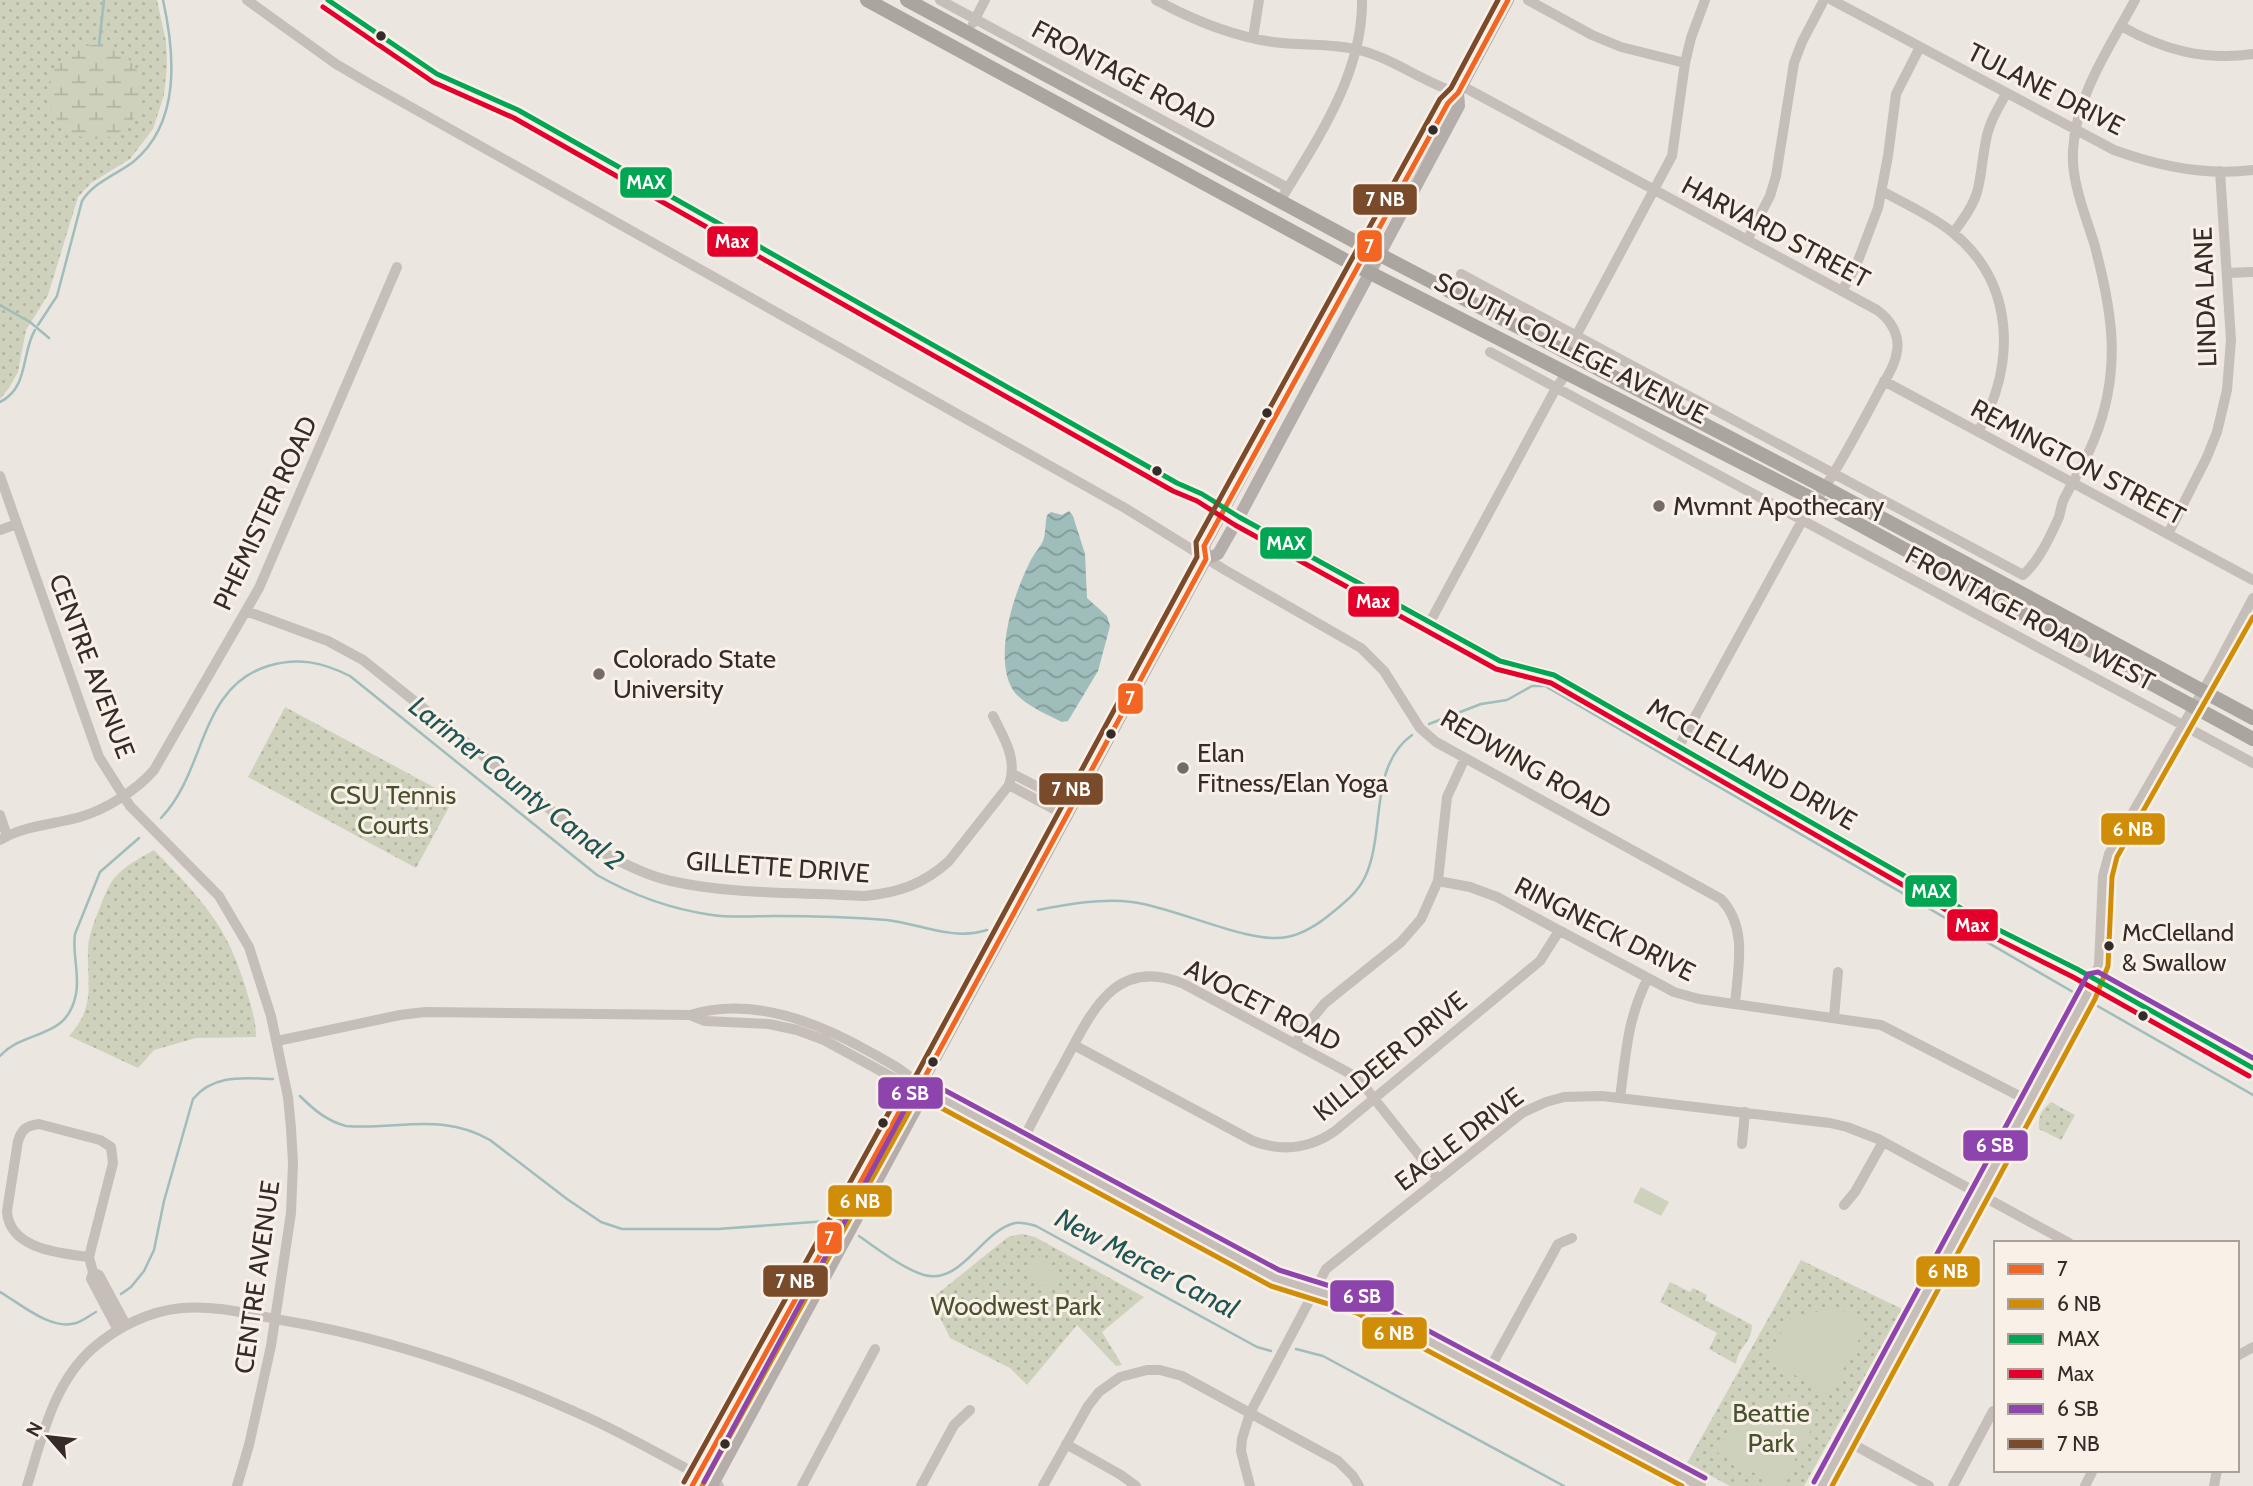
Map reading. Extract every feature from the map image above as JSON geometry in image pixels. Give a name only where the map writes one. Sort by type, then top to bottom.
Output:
[{"type":"highway","name":"SOUTH COLLEGE AVENUE","points":[[867,0],[1363,270],[1816,501],[2253,739]]},
{"type":"highway","name":"SOUTH COLLEGE AVENUE","points":[[907,0],[1374,251],[1634,386],[1830,481],[2202,692],[2253,718]]},
{"type":"highway","points":[[910,23],[923,20],[941,25],[946,21]]},
{"type":"highway","points":[[1507,342],[1520,339],[1557,356],[1568,351]]},
{"type":"highway","points":[[1567,373],[1577,368],[1623,389],[1634,386]]},
{"type":"main road","points":[[695,1480],[907,1098],[920,1086],[1206,559],[1204,546],[1309,353],[1363,270],[1459,106],[1460,90],[1508,0]]},
{"type":"main road","points":[[1206,559],[1218,554],[1239,517],[1302,399],[1363,270]]},
{"type":"main road","points":[[1302,399],[1297,393],[1297,387],[1309,353]]},
{"type":"main road","points":[[1273,453],[1290,399],[1288,393]]},
{"type":"main road","points":[[715,1485],[918,1105],[920,1086]]},
{"type":"main road","points":[[859,1185],[854,1205],[854,1210],[859,1215]]},
{"type":"street","name":"REDWING ROAD","points":[[247,0],[336,64],[370,84],[1125,508],[1206,559],[1361,648],[1384,671],[1420,728],[1436,742],[1721,899],[1732,913],[1738,930],[1735,1004]]},
{"type":"street","name":"FRONTAGE ROAD","points":[[940,0],[1288,188]]},
{"type":"street","points":[[967,33],[985,0]]},
{"type":"street","name":"HARVARD STREET","points":[[1156,0],[1209,25],[1253,38],[1357,49],[1397,64],[1443,88],[1460,90],[1842,291],[1884,315],[1893,327],[1898,349],[1884,381],[1830,481],[1803,519],[1679,746]]},
{"type":"street","points":[[1253,38],[1259,0]]},
{"type":"street","points":[[1280,201],[1338,98],[1357,49],[1362,0]]},
{"type":"street","points":[[1528,0],[1610,43],[1639,53],[1685,63]]},
{"type":"street","points":[[1568,351],[1655,191],[1674,148],[1685,63],[1705,0]]},
{"type":"street","points":[[1747,240],[1770,196],[1776,176],[1794,63],[1805,34],[1825,0]]},
{"type":"street","name":"TULANE DRIVE","points":[[1832,0],[2114,149],[2178,168],[2220,172],[2253,170]]},
{"type":"street","points":[[1461,274],[1830,481],[2023,575],[2033,567],[2056,524],[2062,502],[2089,452],[2102,416],[2111,374],[2113,353],[2110,306],[2075,172],[2073,152],[2075,130],[2088,88],[2135,0]]},
{"type":"street","points":[[2122,26],[2154,43],[2184,52],[2224,56],[2253,54]]},
{"type":"street","points":[[1842,291],[1868,238],[1882,191],[1896,93],[1920,47]]},
{"type":"street","points":[[1953,233],[1977,197],[1986,138],[2006,94]]},
{"type":"street","name":"LINDA LANE","points":[[2168,534],[2207,457],[2222,411],[2230,369],[2231,340],[2220,172]]},
{"type":"street","points":[[1882,191],[1953,233],[1987,274],[2000,304],[2003,318],[2002,373],[1994,400],[1978,432]]},
{"type":"street","name":"PHEMISTER ROAD","points":[[4,838],[29,827],[83,816],[122,795],[154,770],[259,588],[397,267]]},
{"type":"street","points":[[2227,273],[2253,272]]},
{"type":"street","name":"FRONTAGE ROAD WEST","points":[[1490,352],[2253,764]]},
{"type":"street","points":[[1430,621],[1556,388],[1567,373]]},
{"type":"street","name":"REMINGTON STREET","points":[[1884,381],[2253,580]]},
{"type":"street","name":"CENTRE AVENUE","points":[[0,476],[93,742],[122,795],[142,820],[213,889],[239,926],[256,965],[277,1041],[288,1097],[293,1163],[291,1213],[276,1319],[262,1391],[237,1486]]},
{"type":"street","name":"MCCLELLAND DRIVE","points":[[1225,509],[1500,661],[1554,675],[1999,930],[2253,1068]]},
{"type":"street","points":[[0,530],[17,524]]},
{"type":"street","points":[[1822,1486],[2085,999],[2099,965],[2106,864],[2119,835],[2253,598]]},
{"type":"street","name":"GILLETTE DRIVE","points":[[246,611],[328,641],[352,654],[591,844],[630,867],[669,881],[702,886],[852,895],[886,894],[901,890],[920,883],[949,860],[1009,785],[1013,774]]},
{"type":"street","points":[[993,716],[1008,745],[1013,774],[1070,810]]},
{"type":"street","points":[[1296,1044],[1305,1027],[1325,1003],[1411,933],[1429,907],[1438,881],[1447,797],[1465,758]]},
{"type":"street","points":[[1009,785],[1070,810]]},
{"type":"street","points":[[0,815],[4,838]]},
{"type":"street","name":"RINGNECK DRIVE","points":[[1438,881],[1484,891],[1685,996],[1864,1020],[1896,1030],[2029,1101]]},
{"type":"street","name":"KILLDEER DRIVE","points":[[1074,1045],[1252,1141],[1288,1148],[1315,1142],[1335,1131],[1539,961],[1559,930]]},
{"type":"street","points":[[1834,1017],[1838,972]]},
{"type":"street","name":"AVOCET ROAD","points":[[1023,1140],[1093,1010],[1104,997],[1131,980],[1156,977],[1184,984],[1349,1073],[1438,1179]]},
{"type":"street","points":[[1620,1098],[1630,1023],[1637,999],[1648,978]]},
{"type":"street","points":[[277,1041],[425,1012],[690,1015],[704,1011],[748,1010],[799,1018],[854,1043],[905,1071],[920,1086],[1275,1278],[1293,1286],[1345,1298],[1361,1305],[1701,1486]]},
{"type":"street","name":"EAGLE DRIVE","points":[[1250,1486],[1241,1451],[1250,1413],[1326,1269],[1511,1120],[1534,1107],[1577,1095],[1830,1123],[1883,1142],[2065,1241]]},
{"type":"street","points":[[1742,1144],[1745,1112]]},
{"type":"street","points":[[89,1257],[55,1252],[31,1243],[12,1230],[8,1222],[7,1211],[18,1141],[21,1132],[28,1126],[38,1124],[100,1140],[111,1147],[113,1163],[89,1257],[93,1272],[99,1275],[122,1327]]},
{"type":"street","points":[[1843,1205],[1855,1192],[1883,1142]]},
{"type":"street","points":[[1488,1372],[1558,1244],[1572,1238]]},
{"type":"street","points":[[27,1486],[61,1390],[76,1366],[91,1350],[122,1327],[150,1315],[181,1308],[215,1308],[332,1330],[414,1350],[484,1374],[594,1420],[695,1480],[715,1485]]},
{"type":"street","points":[[802,1486],[876,1349]]},
{"type":"street","points":[[1043,1486],[1099,1392],[1120,1377],[1137,1371],[1160,1370],[1182,1376],[1338,1461],[1359,1486]]},
{"type":"street","points":[[921,1486],[954,1425],[970,1410]]},
{"type":"street","points":[[1953,1486],[1993,1411]]},
{"type":"street","points":[[1847,1441],[1929,1486]]},
{"type":"street","points":[[1066,1444],[1136,1486]]},
{"type":"green space","points":[[0,0],[157,0],[166,42],[167,66],[164,95],[153,129],[130,159],[91,183],[78,197],[48,295],[26,330],[18,372],[0,399]]},
{"type":"green space","points":[[95,45],[113,48],[128,59],[139,74],[142,92],[139,110],[128,125],[113,136],[95,139],[77,136],[62,125],[51,110],[48,92],[51,74],[62,59],[77,48]]},
{"type":"green space","name":"CSU Tennis Courts","points":[[285,707],[454,798],[416,868],[248,777]]},
{"type":"green space","points":[[154,850],[198,898],[221,929],[246,989],[256,1037],[196,1038],[154,1050],[138,1068],[69,1036],[78,1025],[87,1005],[89,943],[93,925],[107,891],[122,870]]},
{"type":"green space","points":[[2051,1102],[2075,1115],[2061,1140],[2039,1129],[2041,1114]]},
{"type":"green space","points":[[1641,1187],[1669,1202],[1661,1216],[1633,1202]]},
{"type":"green space","name":"Woodwest Park","points":[[1022,1234],[1035,1237],[1144,1297],[1102,1332],[1122,1365],[1116,1366],[1077,1325],[1027,1385],[1010,1368],[950,1338],[931,1299],[1008,1237]]},
{"type":"green space","points":[[1032,1257],[1059,1272],[1050,1288],[1024,1272]]},
{"type":"green space","name":"Beattie Park","points":[[1801,1260],[1902,1309],[1804,1486],[1730,1486],[1687,1463]]},
{"type":"green space","points":[[1670,1282],[1690,1292],[1693,1288],[1707,1295],[1705,1300],[1752,1325],[1750,1337],[1736,1364],[1709,1349],[1717,1333],[1660,1302]]},
{"type":"green space","points":[[1835,1307],[1868,1322],[1830,1395],[1766,1359],[1789,1319]]},
{"type":"green space","points":[[1787,1395],[1820,1413],[1781,1486],[1777,1486],[1715,1451],[1740,1411]]},
{"type":"water","points":[[1069,511],[1085,554],[1087,598],[1107,616],[1110,626],[1098,671],[1068,721],[1062,722],[1016,694],[1005,665],[1005,648],[1011,611],[1030,561],[1043,541],[1047,515],[1051,512],[1062,515]]},
{"type":"waterway","points":[[99,45],[104,0]]},
{"type":"waterway","points":[[38,325],[57,296],[82,201],[99,184],[133,162],[149,146],[160,128],[167,108],[171,65],[163,0]]},
{"type":"waterway","points":[[0,305],[30,322],[49,338]]},
{"type":"waterway","points":[[0,402],[16,388],[35,330]]},
{"type":"waterway","name":"Larimer County Canal 2","points":[[161,818],[176,799],[216,711],[228,692],[245,677],[268,666],[310,662],[350,676],[597,875],[639,895],[682,909],[720,916],[887,920],[962,934],[987,930]]},
{"type":"waterway","name":"Larimer County Canal 2","points":[[1429,724],[1481,704],[1507,700],[1532,686],[1545,686],[2073,992]]},
{"type":"waterway","name":"Larimer County Canal 2","points":[[1038,910],[1085,902],[1121,901],[1149,905],[1253,936],[1287,937],[1305,931],[1342,904],[1355,892],[1365,877],[1375,841],[1383,782],[1398,748],[1412,735]]},
{"type":"waterway","name":"Larimer County Canal 2","points":[[0,1056],[10,1047],[55,1027],[64,1020],[76,994],[75,934],[100,872],[139,838]]},
{"type":"waterway","name":"Larimer County Canal 2","points":[[2094,1004],[2253,1095]]},
{"type":"waterway","name":"New Mercer Canal","points":[[121,1294],[131,1287],[144,1271],[154,1250],[164,1201],[193,1099],[219,1081],[240,1078],[273,1079]]},
{"type":"waterway","name":"New Mercer Canal","points":[[300,1096],[321,1114],[346,1126],[437,1124],[472,1132],[490,1140],[601,1222],[622,1229],[718,1229],[827,1221]]},
{"type":"waterway","name":"New Mercer Canal","points":[[859,1236],[908,1268],[924,1275],[937,1276],[961,1265],[1003,1228],[1015,1223],[1026,1223],[1257,1347],[1271,1351]]},
{"type":"waterway","name":"New Mercer Canal","points":[[0,1292],[36,1315],[57,1323],[76,1323],[96,1312]]},
{"type":"waterway","name":"New Mercer Canal","points":[[1296,1349],[1323,1356],[1564,1486]]},
{"type":"transit line","name":"MAX","points":[[328,0],[437,74],[518,110],[1177,483],[1202,494],[1500,661],[1554,675],[1999,930],[2077,969],[2253,1068]]},
{"type":"transit line","points":[[684,1482],[899,1094],[913,1081],[1197,557],[1196,542],[1440,99],[1451,88],[1498,0]]},
{"type":"transit line","name":"7","points":[[692,1486],[907,1098],[920,1086],[1206,559],[1204,546],[1448,103],[1458,93],[1508,0]]},
{"type":"transit line","name":"Max","points":[[323,7],[433,82],[514,118],[1173,491],[1197,501],[1235,525],[1496,669],[1551,683],[1995,938],[2073,977],[2249,1076]]},
{"type":"transit line","points":[[1832,1486],[2095,999],[2108,966],[2112,877],[2117,857],[2253,617]]},
{"type":"transit line","points":[[1814,1482],[2088,974],[2098,972],[2253,1058]]},
{"type":"transit line","points":[[704,1482],[909,1102],[912,1082],[920,1077],[1279,1270],[1365,1297],[1705,1478]]},
{"type":"transit line","points":[[702,1486],[914,1103],[921,1097],[1271,1286],[1357,1313],[1682,1486]]},
{"type":"place","name":"Mvmnt Apothecary","points":[[1659,506]]},
{"type":"place","name":"Colorado State University","points":[[599,674]]},
{"type":"place","name":"Elan Fitness/Elan Yoga","points":[[1183,768]]},
{"type":"place","name":"McClelland & Swallow","points":[[2109,946]]}]
